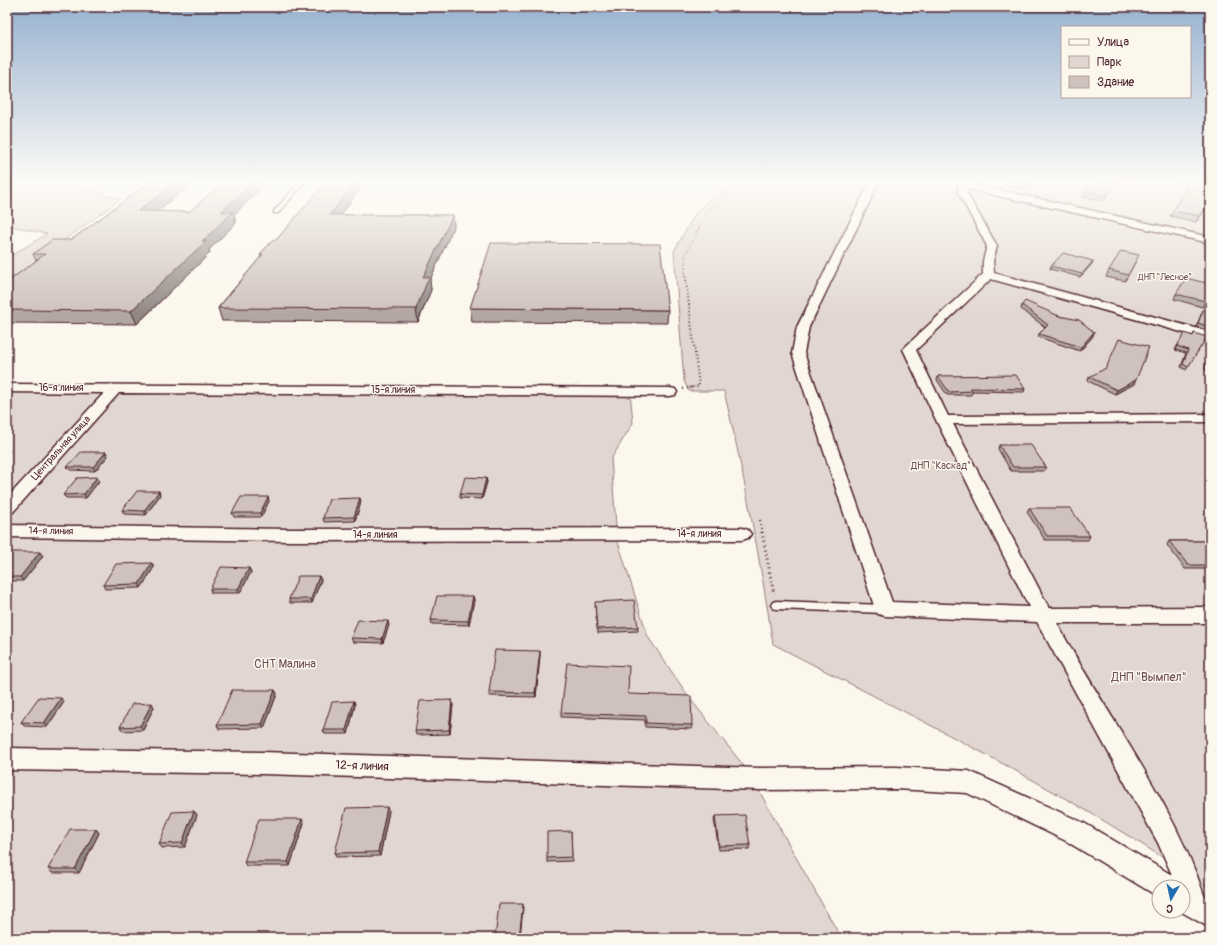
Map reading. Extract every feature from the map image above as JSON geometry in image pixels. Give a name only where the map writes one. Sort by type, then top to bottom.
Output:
[{"type":"street","points":[[853,226],[803,327],[798,353],[885,609],[1071,616],[1210,615]]},
{"type":"street","points":[[981,226],[992,246],[988,261],[989,275]]},
{"type":"street","points":[[1148,226],[1210,240]]},
{"type":"street","points":[[989,275],[1210,336]]},
{"type":"street","points":[[989,275],[909,349],[943,420],[1042,614],[1159,820],[1196,905]]},
{"type":"street","name":"16-я линия","points":[[7,388],[115,389]]},
{"type":"street","name":"15-я линия","points":[[115,389],[670,392]]},
{"type":"street","name":"Центральная улица","points":[[7,508],[115,389]]},
{"type":"street","points":[[943,420],[1210,418]]},
{"type":"street","name":"14-я линия","points":[[7,531],[293,535],[742,534]]},
{"type":"street","name":"12-я линия","points":[[7,759],[271,764],[717,777],[896,778],[969,782],[1075,832],[1153,879]]},
{"type":"lane","points":[[776,604],[885,609]]},
{"type":"path","points":[[670,392],[699,386],[686,277],[685,255],[700,226]]},
{"type":"path","points":[[760,520],[776,604]]},
{"type":"green space","points":[[12,226],[84,226],[7,282],[7,258],[47,234]]},
{"type":"green space","name":"ДНП \"Каскад\"","points":[[688,226],[1210,226],[1210,889],[1105,821],[1051,790],[940,730],[773,644],[751,517],[724,391],[689,391],[684,381],[674,251]]},
{"type":"green space","name":"СНТ Малина","points":[[7,388],[630,391],[633,423],[611,459],[617,539],[648,637],[691,700],[748,771],[841,938],[7,938]]},
{"type":"building","points":[[90,226],[218,226],[202,241],[206,241],[131,311],[7,310],[7,282],[45,254],[33,254],[52,240],[71,240]]},
{"type":"building","points":[[288,226],[448,226],[423,277],[429,277],[416,309],[218,308],[263,254],[260,254],[273,240],[276,240]]},
{"type":"building","points":[[491,243],[660,244],[668,310],[470,308]]},
{"type":"building","points":[[1121,251],[1139,255],[1128,275],[1109,270]]},
{"type":"building","points":[[1063,253],[1093,261],[1082,274],[1051,266]]},
{"type":"building","points":[[1186,278],[1210,284],[1210,293],[1205,301],[1176,294]]},
{"type":"building","points":[[1025,301],[1059,316],[1079,320],[1094,332],[1081,347],[1039,334],[1048,325],[1022,305]]},
{"type":"building","points":[[1205,305],[1210,306],[1210,327],[1198,323]]},
{"type":"building","points":[[1185,333],[1193,336],[1194,333],[1207,337],[1188,367],[1183,364],[1188,350],[1177,346]]},
{"type":"building","points":[[1119,339],[1149,347],[1136,380],[1117,390],[1089,377],[1106,368]]},
{"type":"building","points":[[1210,354],[1210,367],[1207,366]]},
{"type":"building","points":[[1016,375],[1025,389],[970,388],[973,391],[949,392],[938,376]]},
{"type":"building","points":[[999,445],[1031,445],[1046,467],[1013,467]]},
{"type":"building","points":[[81,452],[106,452],[93,467],[67,467]]},
{"type":"building","points":[[97,477],[84,494],[63,495],[77,478]]},
{"type":"building","points":[[465,477],[486,478],[482,495],[460,494]]},
{"type":"building","points":[[137,491],[159,491],[144,511],[122,510]]},
{"type":"building","points":[[241,497],[268,497],[260,513],[232,513]]},
{"type":"building","points":[[360,498],[354,517],[323,518],[329,499]]},
{"type":"building","points":[[1029,508],[1070,508],[1090,536],[1047,536]]},
{"type":"building","points":[[1169,541],[1210,541],[1210,565],[1188,565]]},
{"type":"building","points":[[7,552],[40,552],[20,577],[7,577]]},
{"type":"building","points":[[152,563],[139,584],[103,585],[116,564]]},
{"type":"building","points":[[221,567],[249,568],[238,589],[210,589]]},
{"type":"building","points":[[298,576],[319,576],[311,599],[289,599]]},
{"type":"building","points":[[437,596],[473,596],[468,621],[431,620]]},
{"type":"building","points":[[634,600],[638,627],[597,629],[595,602]]},
{"type":"building","points":[[358,620],[388,621],[382,639],[351,638]]},
{"type":"building","points":[[495,650],[540,651],[535,693],[489,692]]},
{"type":"building","points":[[567,663],[629,666],[628,694],[691,696],[692,725],[646,723],[646,716],[561,713]]},
{"type":"building","points":[[232,690],[275,690],[262,724],[217,725]]},
{"type":"building","points":[[39,697],[61,698],[44,723],[21,722]]},
{"type":"building","points":[[452,700],[449,730],[415,731],[420,701]]},
{"type":"building","points":[[354,701],[346,730],[323,730],[332,702]]},
{"type":"building","points":[[152,703],[140,726],[120,727],[132,704]]},
{"type":"building","points":[[387,807],[378,852],[335,853],[346,808]]},
{"type":"building","points":[[194,811],[182,843],[159,844],[172,812]]},
{"type":"building","points":[[745,815],[750,845],[719,846],[715,816]]},
{"type":"building","points":[[259,819],[302,819],[288,862],[244,862]]},
{"type":"building","points":[[70,829],[96,829],[75,869],[48,869]]},
{"type":"building","points":[[571,831],[572,857],[547,858],[547,832]]},
{"type":"building","points":[[499,904],[523,904],[519,938],[495,938]]},
{"type":"building","points":[[696,935],[697,938],[680,938]]},
{"type":"park label","name":"ДНП \"Лесное\"","points":[[1165,277]]},
{"type":"park label","name":"ДНП \"Вымпел\"","points":[[1149,677]]}]
